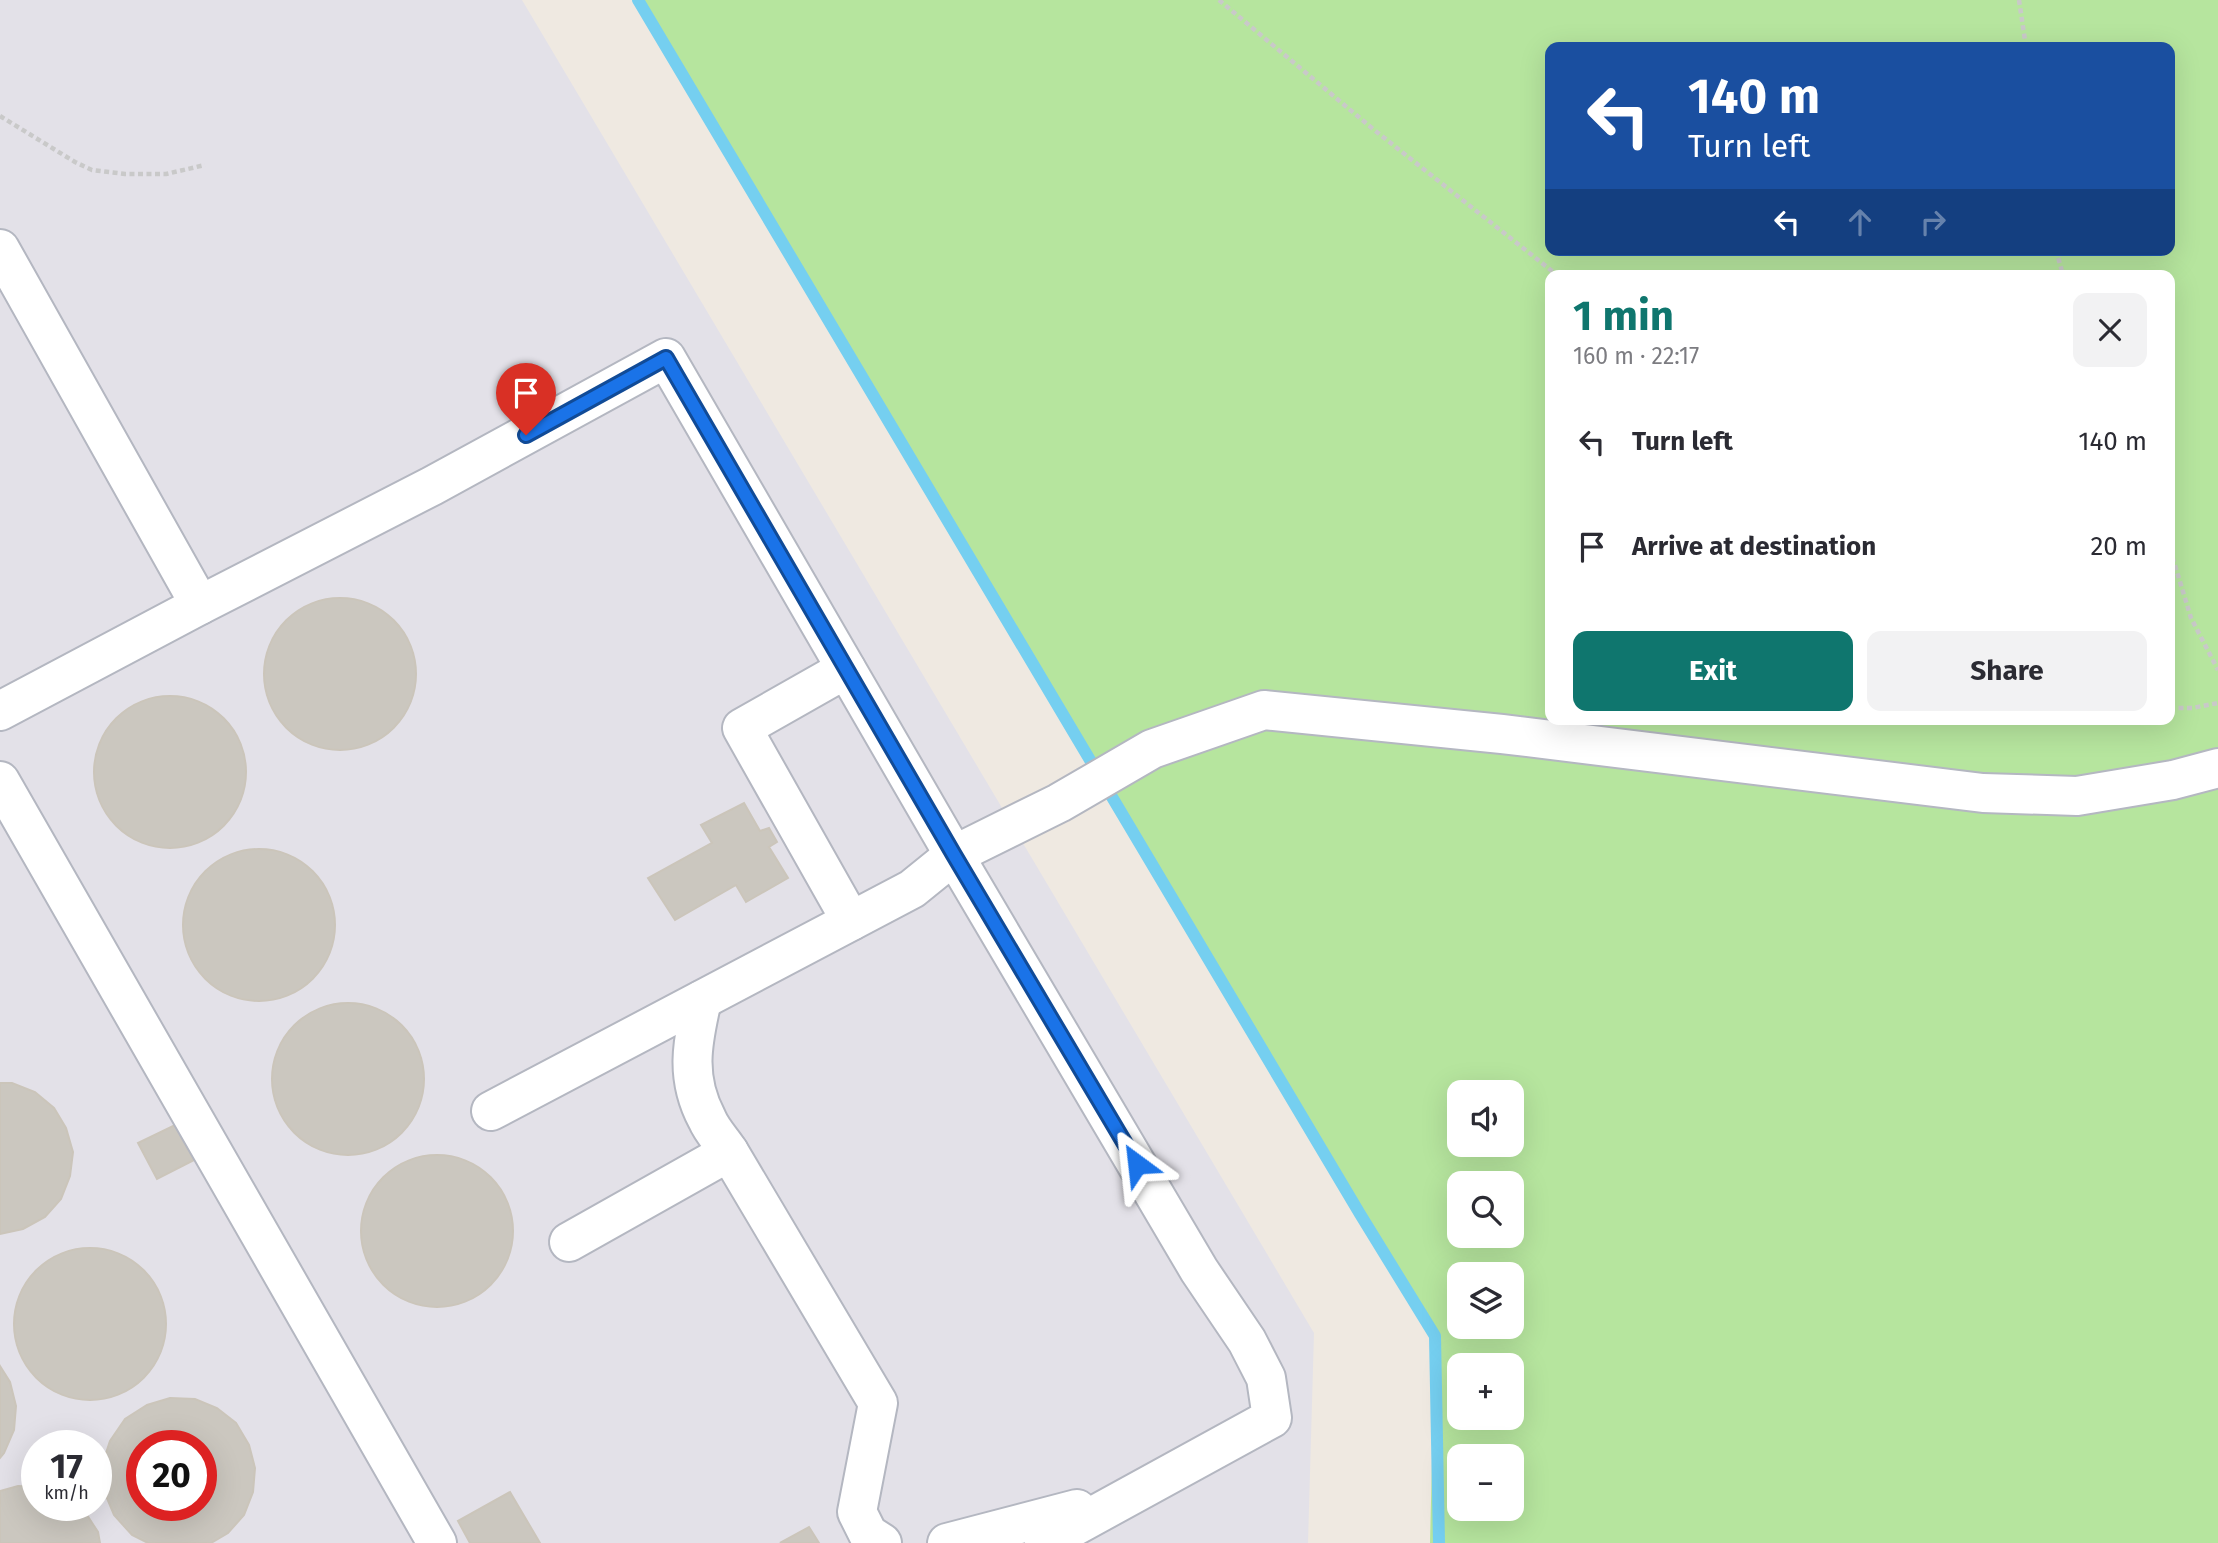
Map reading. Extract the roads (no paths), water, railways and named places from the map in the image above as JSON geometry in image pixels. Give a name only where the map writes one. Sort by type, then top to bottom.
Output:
[{"type":"lane","points":[[0,249],[200,605]]},
{"type":"lane","points":[[0,710],[432,486],[666,358],[954,855],[1199,1270],[1247,1341],[1266,1378],[1272,1418],[1044,1543]]},
{"type":"lane","points":[[846,669],[742,728],[852,921]]},
{"type":"lane","points":[[491,1111],[912,889],[954,855],[1076,794],[1153,749],[1264,710],[1502,734],[1983,793],[2077,796],[2173,780],[2218,768]]},
{"type":"lane","points":[[0,781],[437,1543]]},
{"type":"lane","points":[[702,1000],[692,1042],[693,1080],[706,1119],[729,1152],[878,1403],[857,1512],[868,1534],[882,1543]]},
{"type":"lane","points":[[569,1242],[729,1152]]},
{"type":"lane","points":[[947,1543],[1131,1495]]},
{"type":"waterway","points":[[638,0],[1435,1336],[1439,1543]]}]
